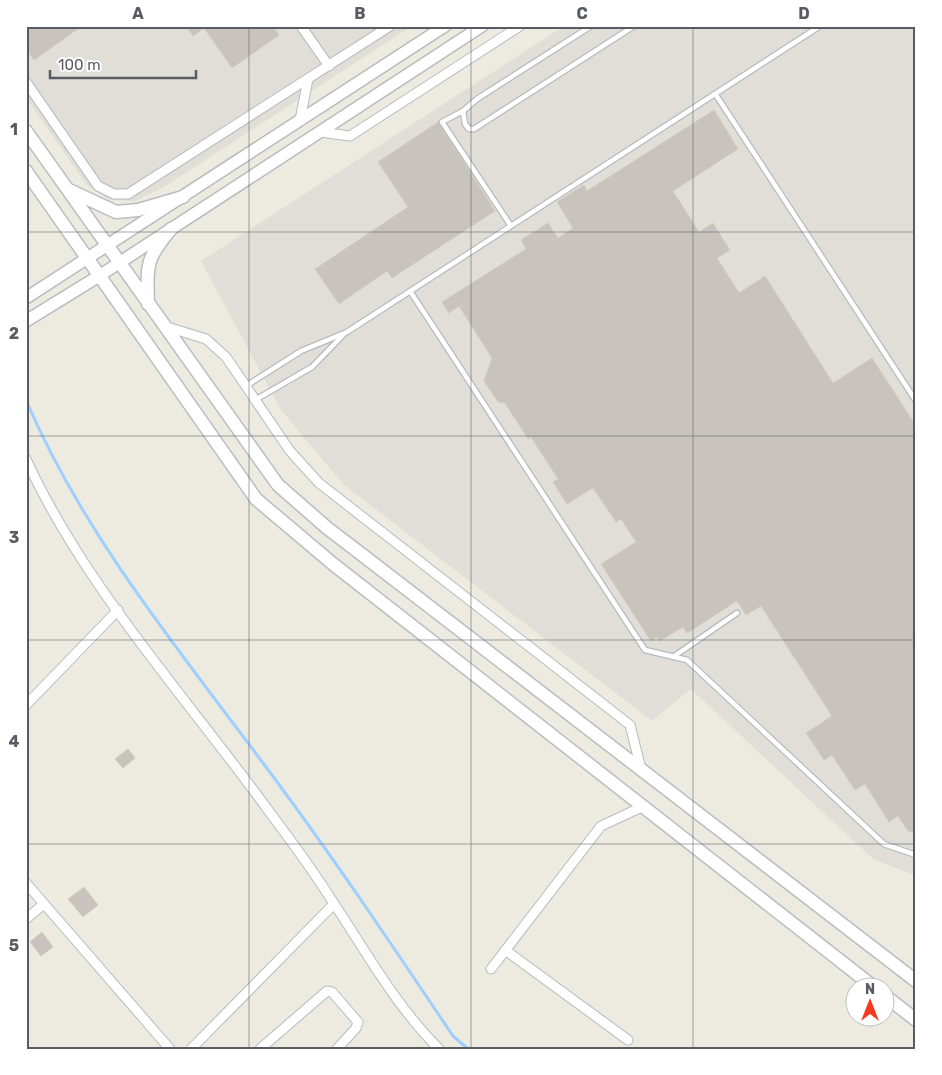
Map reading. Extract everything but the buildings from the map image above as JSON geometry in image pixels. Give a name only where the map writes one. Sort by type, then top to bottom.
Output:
[{"type":"main road","points":[[26,131],[278,485],[326,527],[916,982]]},
{"type":"main road","points":[[26,171],[256,499],[333,564],[862,978]]},
{"type":"main road","points":[[67,189],[116,212],[138,210],[183,197]]},
{"type":"main road","points":[[148,304],[147,266],[153,250],[171,229]]},
{"type":"main road","points":[[894,1003],[916,1020]]},
{"type":"street","points":[[301,26],[329,66]]},
{"type":"street","points":[[26,82],[98,186],[114,194],[128,194],[390,26]]},
{"type":"street","points":[[26,298],[445,26]]},
{"type":"street","points":[[26,321],[99,276],[482,26]]},
{"type":"street","points":[[320,132],[350,136],[520,26]]},
{"type":"street","points":[[300,120],[308,79]]},
{"type":"street","points":[[164,326],[206,339],[226,357],[290,451],[319,484],[630,725],[641,769]]},
{"type":"street","points":[[26,459],[45,501],[118,610],[267,808],[334,904],[376,971],[439,1049]]},
{"type":"street","points":[[26,705],[118,610]]},
{"type":"street","points":[[490,969],[601,826],[644,806]]},
{"type":"street","points":[[26,883],[170,1049]]},
{"type":"street","points":[[26,919],[44,904]]},
{"type":"street","points":[[191,1049],[334,904]]},
{"type":"street","points":[[505,950],[628,1040]]},
{"type":"street","points":[[260,1049],[327,991],[332,992],[358,1022],[356,1028],[337,1049]]},
{"type":"lane","points":[[512,226],[442,122],[463,111],[477,99],[591,26]]},
{"type":"lane","points":[[463,111],[465,124],[468,129],[474,130],[634,26]]},
{"type":"lane","points":[[246,386],[301,351],[347,332],[820,26]]},
{"type":"lane","points":[[716,95],[916,401]]},
{"type":"lane","points":[[410,291],[645,650],[687,660],[884,844],[916,855]]},
{"type":"lane","points":[[255,400],[312,367],[347,332]]},
{"type":"lane","points":[[673,657],[738,613]]},
{"type":"shaded area","points":[[26,26],[412,26],[164,187],[134,201],[109,200],[87,185],[26,98]]},
{"type":"shaded area","points":[[564,26],[916,26],[916,876],[873,859],[691,689],[652,721],[344,485],[281,410],[201,261]]},
{"type":"waterway","points":[[26,400],[49,449],[75,497],[135,590],[314,833],[453,1036],[468,1049]]}]
